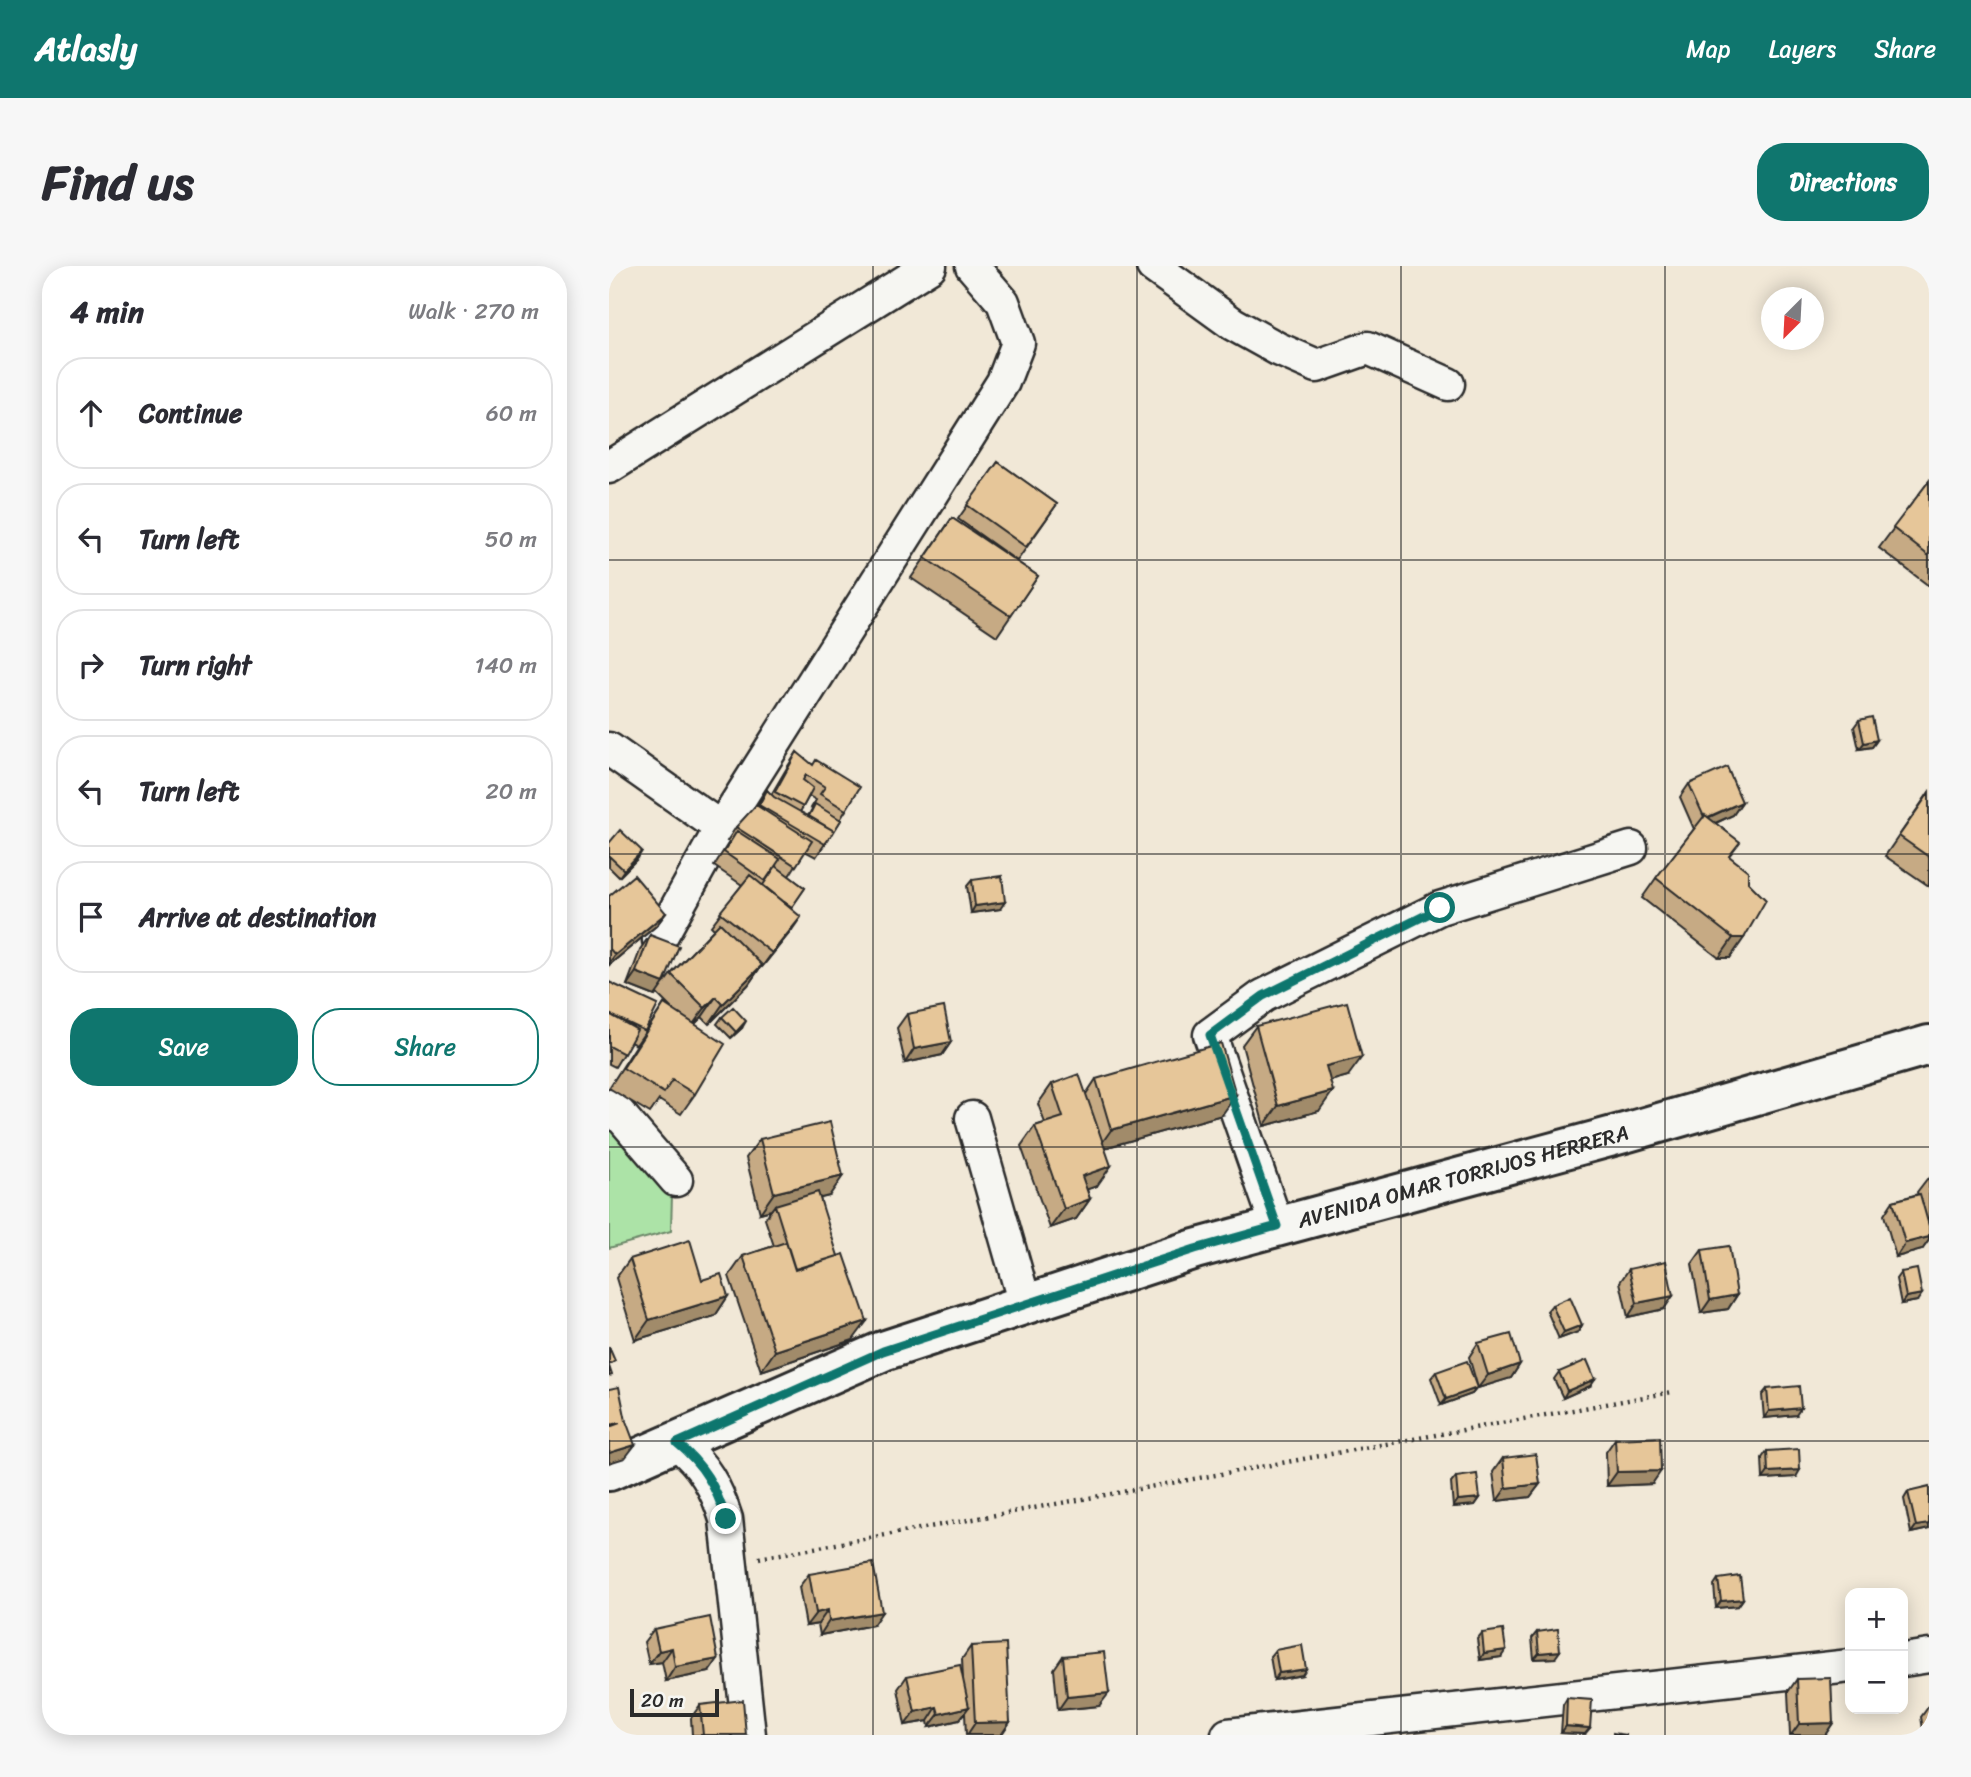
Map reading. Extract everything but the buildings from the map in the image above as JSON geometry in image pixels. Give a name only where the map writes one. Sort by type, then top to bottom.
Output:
[{"type":"street","points":[[609,467],[930,266]]},
{"type":"street","points":[[659,940],[721,828],[1003,382],[1018,343],[1003,302],[972,266]]},
{"type":"street","points":[[1153,266],[1233,324],[1278,349],[1318,366],[1368,348],[1448,384]]},
{"type":"street","points":[[609,749],[721,828]]},
{"type":"street","points":[[1277,1226],[1210,1035],[1263,996],[1440,908],[1631,848]]},
{"type":"street","name":"AVENIDA OMAR TORRIJOS HERRERA","points":[[609,1471],[883,1351],[1195,1249],[1628,1132],[1929,1045]]},
{"type":"street","points":[[609,1106],[614,1108],[676,1180]]},
{"type":"street","points":[[972,1118],[1025,1304]]},
{"type":"street","points":[[677,1443],[693,1456],[717,1489],[726,1519],[749,1735]]},
{"type":"street","points":[[1908,1659],[1929,1657]]},
{"type":"street","points":[[1228,1735],[1845,1667]]},
{"type":"path","points":[[730,1563],[1672,1392]]},
{"type":"green space","points":[[609,1117],[672,1194],[671,1231],[609,1248]]},
{"type":"route","points":[[726,1519],[717,1489],[693,1456],[677,1443],[883,1351],[1195,1249],[1277,1226],[1210,1035],[1263,996],[1440,908]]}]
